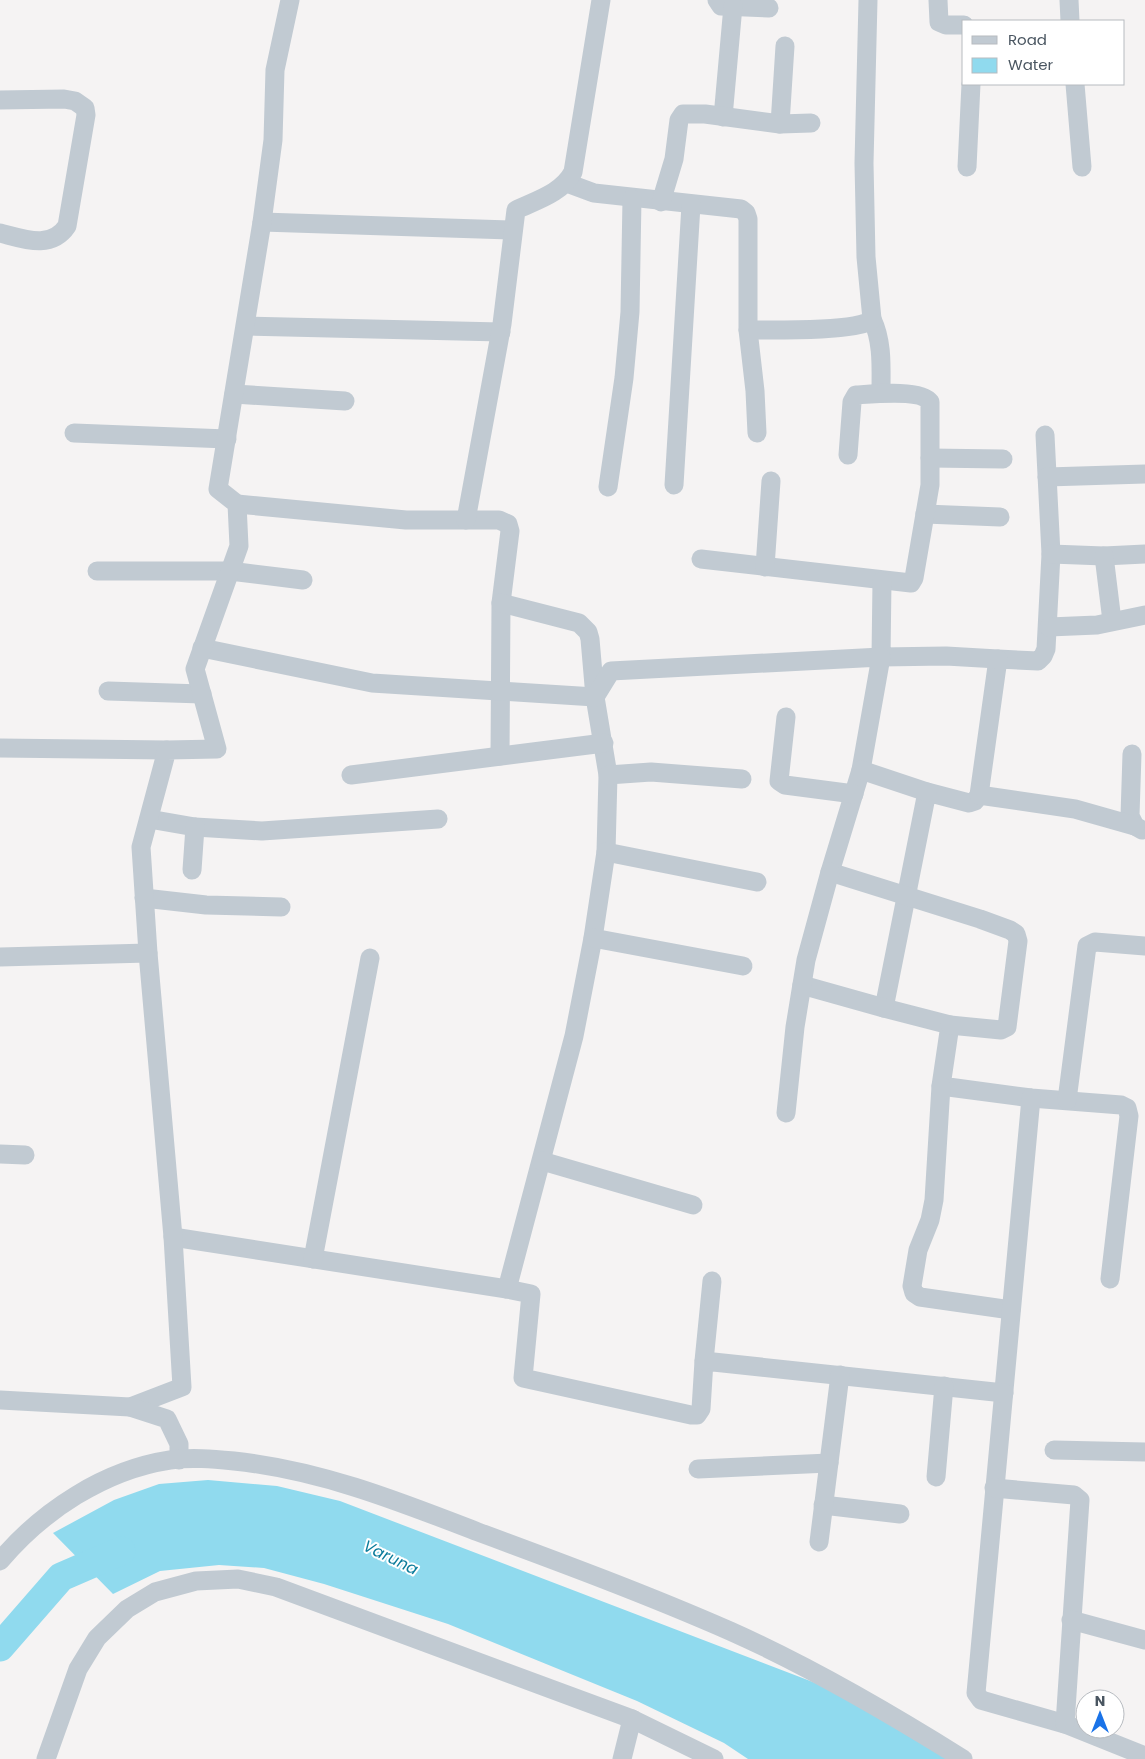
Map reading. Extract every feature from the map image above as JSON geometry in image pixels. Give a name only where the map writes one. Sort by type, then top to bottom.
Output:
[{"type":"street","points":[[290,0],[275,70],[273,140],[262,222],[218,489],[237,504],[406,520],[499,520],[505,522],[509,527],[501,602],[502,691],[500,756]]},
{"type":"street","points":[[466,520],[501,332],[516,210],[560,189],[567,183],[577,158],[601,0]]},
{"type":"street","points":[[868,0],[864,163],[866,257],[872,319],[879,334],[881,393]]},
{"type":"street","points":[[938,0],[939,22],[946,25],[962,26]]},
{"type":"street","points":[[1069,0],[1070,20]]},
{"type":"street","points":[[723,117],[725,3],[769,8]]},
{"type":"street","points":[[780,124],[784,46]]},
{"type":"street","points":[[967,167],[971,85]]},
{"type":"street","points":[[1075,85],[1082,167]]},
{"type":"street","points":[[0,100],[74,101],[85,108],[86,115],[67,226],[62,234],[43,242],[0,234]]},
{"type":"street","points":[[661,202],[674,159],[681,116],[687,113],[780,124],[811,123]]},
{"type":"street","points":[[567,183],[594,193],[632,199],[741,209],[746,213],[748,219],[748,330],[756,391],[757,433]]},
{"type":"street","points":[[608,487],[624,378],[630,312],[632,199]]},
{"type":"street","points":[[674,485],[692,205]]},
{"type":"street","points":[[262,222],[513,230]]},
{"type":"street","points":[[748,330],[804,330],[864,325],[872,319]]},
{"type":"street","points":[[246,326],[501,332]]},
{"type":"street","points":[[701,559],[882,582],[914,582],[930,485],[931,408],[927,398],[881,393],[856,395],[853,398],[848,455]]},
{"type":"street","points":[[234,394],[345,401]]},
{"type":"street","points":[[74,433],[227,439]]},
{"type":"street","points":[[595,697],[611,671],[881,657],[946,656],[1038,661],[1046,649],[1049,627],[1051,554],[1045,435]]},
{"type":"street","points":[[930,458],[1004,459]]},
{"type":"street","points":[[1047,478],[1145,474]]},
{"type":"street","points":[[765,567],[771,481]]},
{"type":"street","points":[[0,748],[217,749],[194,669],[239,546],[237,504]]},
{"type":"street","points":[[925,514],[1000,517]]},
{"type":"street","points":[[1051,554],[1104,556],[1145,554]]},
{"type":"street","points":[[1104,556],[1112,621]]},
{"type":"street","points":[[96,571],[230,570],[303,580]]},
{"type":"street","points":[[786,1113],[795,1027],[806,960],[861,770],[881,657],[882,582]]},
{"type":"street","points":[[501,602],[579,623],[585,627],[590,639],[595,697],[608,775],[606,852],[574,1036],[507,1289]]},
{"type":"street","points":[[1049,627],[1096,625],[1145,615]]},
{"type":"street","points":[[202,648],[372,683],[595,697]]},
{"type":"street","points":[[861,770],[927,792],[968,803],[975,801],[979,795],[998,659]]},
{"type":"street","points":[[108,691],[202,694]]},
{"type":"street","points":[[786,717],[779,781],[784,785],[854,794]]},
{"type":"street","points":[[351,775],[604,743]]},
{"type":"street","points":[[130,1407],[182,1387],[173,1237],[148,953],[141,847],[167,750]]},
{"type":"street","points":[[1132,754],[1130,816],[1140,829]]},
{"type":"street","points":[[608,775],[651,772],[742,779]]},
{"type":"street","points":[[884,1008],[927,792]]},
{"type":"street","points":[[979,795],[1075,809],[1140,829]]},
{"type":"street","points":[[149,819],[196,827],[262,831],[438,819]]},
{"type":"street","points":[[192,870],[196,827]]},
{"type":"street","points":[[606,852],[757,882]]},
{"type":"street","points":[[802,985],[950,1025],[1001,1030],[1007,1028],[1018,941],[1016,934],[1010,930],[905,895],[830,872]]},
{"type":"street","points":[[144,898],[213,906],[281,907]]},
{"type":"street","points":[[592,938],[743,966]]},
{"type":"street","points":[[1067,1100],[1087,946],[1095,942],[1145,946]]},
{"type":"street","points":[[0,957],[148,953]]},
{"type":"street","points":[[313,1258],[370,958]]},
{"type":"street","points":[[950,1025],[941,1086],[934,1200],[915,1264],[912,1286],[914,1292],[920,1297],[1011,1310]]},
{"type":"street","points":[[941,1086],[1031,1098],[1121,1105],[1127,1108],[1129,1116],[1110,1279]]},
{"type":"street","points":[[1031,1098],[976,1693],[982,1700],[1065,1724],[1145,1756]]},
{"type":"street","points":[[0,1154],[25,1155]]},
{"type":"street","points":[[542,1160],[693,1205]]},
{"type":"street","points":[[173,1237],[531,1294],[523,1378],[690,1415],[697,1415],[701,1409],[712,1281]]},
{"type":"street","points":[[704,1361],[1004,1393]]},
{"type":"street","points":[[819,1542],[840,1375]]},
{"type":"street","points":[[936,1477],[944,1386]]},
{"type":"street","points":[[8,1400],[130,1407],[167,1419],[179,1444],[179,1460]]},
{"type":"street","points":[[1054,1450],[1145,1452]]},
{"type":"street","points":[[0,1561],[19,1539],[56,1508],[86,1490],[137,1468],[179,1460],[204,1459],[261,1464],[305,1472],[370,1491],[538,1554],[732,1632],[865,1700],[963,1759]]},
{"type":"street","points":[[698,1469],[829,1462]]},
{"type":"street","points":[[994,1488],[1078,1496],[1080,1505],[1065,1724]]},
{"type":"street","points":[[824,1505],[900,1514]]},
{"type":"street","points":[[46,1759],[78,1669],[98,1638],[126,1609],[155,1592],[204,1581],[238,1579],[276,1587],[632,1719],[714,1759]]},
{"type":"street","points":[[1071,1620],[1145,1640]]},
{"type":"street","points":[[622,1759],[632,1719]]},
{"type":"water","points":[[208,1480],[277,1486],[340,1501],[826,1687],[949,1759],[748,1759],[724,1743],[637,1701],[448,1624],[324,1584],[264,1568],[219,1565],[160,1571],[113,1594],[53,1533],[114,1500],[159,1484]]},
{"type":"waterway","name":"Varuna","points":[[0,1647],[61,1577],[121,1551]]}]
